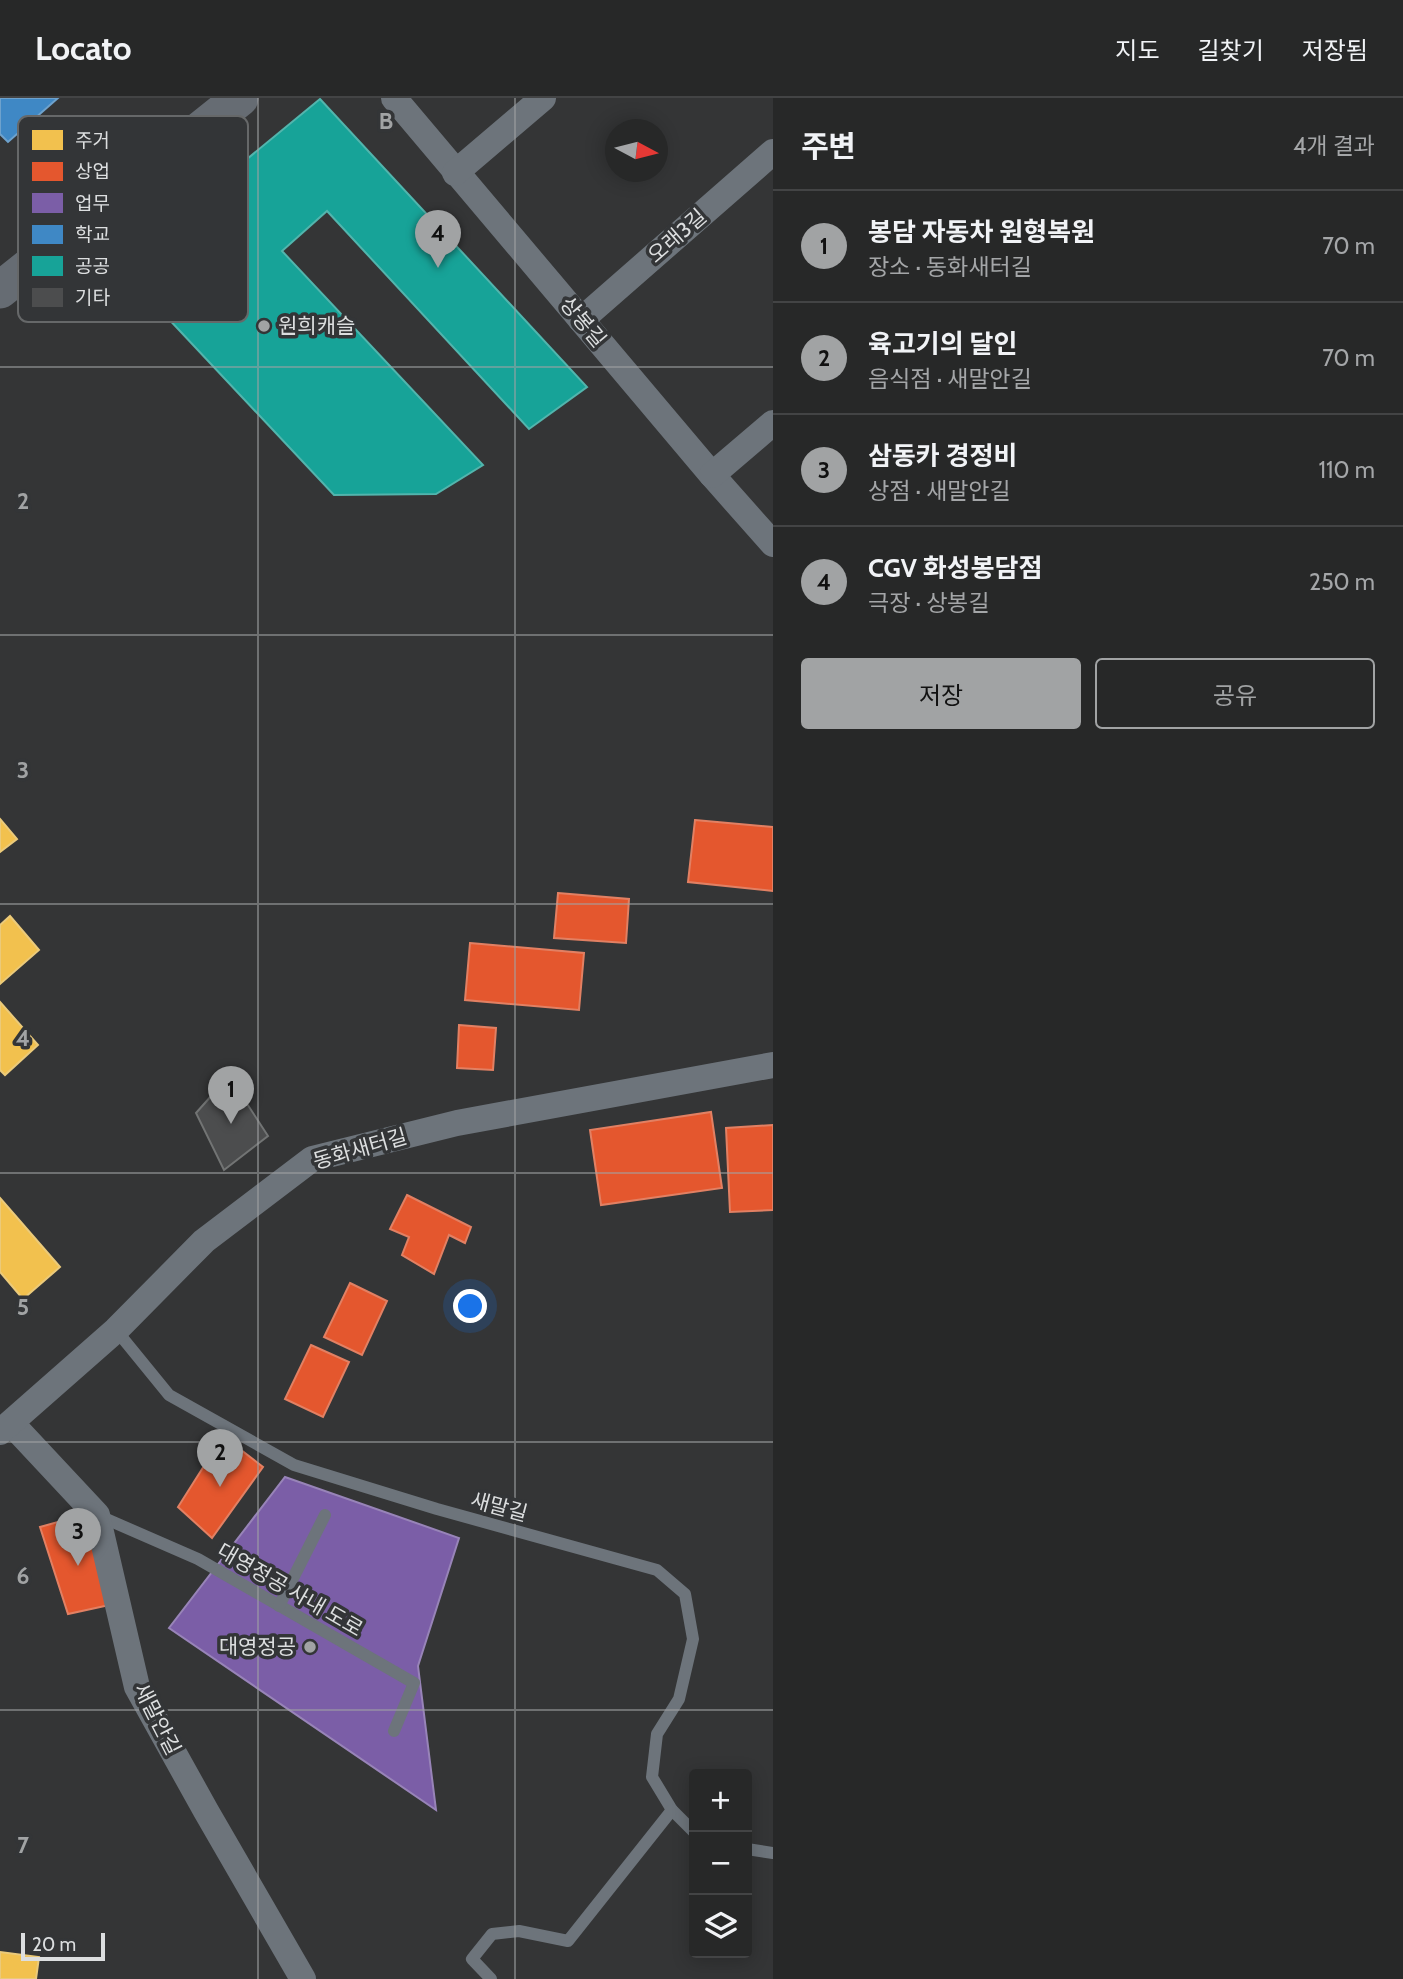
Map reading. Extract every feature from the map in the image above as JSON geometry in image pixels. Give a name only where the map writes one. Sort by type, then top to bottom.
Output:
[{"type":"street","points":[[218,116],[240,98]]},
{"type":"street","name":"상봉길","points":[[394,98],[773,544]]},
{"type":"street","points":[[456,173],[543,98]]},
{"type":"street","name":"오래3길","points":[[581,320],[773,152]]},
{"type":"street","points":[[0,290],[18,276]]},
{"type":"street","points":[[712,475],[773,423]]},
{"type":"street","name":"동화새터길","points":[[5,1428],[116,1330],[204,1241],[312,1159],[457,1123],[773,1065]]},
{"type":"street","points":[[5,1428],[97,1514]]},
{"type":"street","name":"새말안길","points":[[97,1514],[137,1687],[303,1979]]},
{"type":"lane","name":"새말길","points":[[116,1330],[169,1395],[294,1465],[437,1509],[657,1570],[685,1594],[693,1639],[679,1699],[657,1734],[652,1777],[672,1810],[689,1827]]},
{"type":"lane","name":"대영정공 사내 도로","points":[[97,1514],[198,1559],[414,1683],[394,1731]]},
{"type":"lane","points":[[279,1606],[325,1515]]},
{"type":"lane","points":[[491,1979],[472,1959],[492,1934],[519,1931],[568,1941],[672,1810]]},
{"type":"lane","points":[[752,1850],[773,1853]]},
{"type":"building: 주거","points":[[0,819],[17,839],[0,852]]},
{"type":"building: 주거","points":[[10,916],[39,950],[0,984],[0,925]]},
{"type":"building: 주거","points":[[0,1002],[38,1045],[5,1075],[0,1070]]},
{"type":"building: 주거","points":[[0,1198],[60,1267],[23,1299],[0,1272]]},
{"type":"building: 주거","points":[[0,1952],[39,1957],[36,1979],[0,1979]]},
{"type":"building: 상업","points":[[695,820],[773,827],[773,891],[688,882]]},
{"type":"building: 상업","points":[[558,893],[629,899],[626,943],[554,938]]},
{"type":"building: 상업","points":[[470,943],[584,953],[579,1010],[465,1000]]},
{"type":"building: 상업","points":[[459,1025],[496,1028],[493,1070],[457,1068]]},
{"type":"building: 상업","points":[[711,1112],[722,1188],[601,1205],[590,1130]]},
{"type":"building: 상업","points":[[773,1125],[773,1210],[730,1212],[726,1128]]},
{"type":"building: 상업","points":[[407,1195],[471,1227],[465,1243],[449,1235],[434,1274],[402,1255],[409,1237],[390,1229]]},
{"type":"building: 상업","points":[[350,1283],[387,1301],[362,1355],[324,1337]]},
{"type":"building: 상업","points":[[311,1345],[349,1362],[323,1417],[285,1399]]},
{"type":"building: 상업","points":[[223,1436],[263,1467],[212,1538],[178,1507]]},
{"type":"building: 상업","points":[[90,1513],[114,1604],[68,1614],[40,1527]]},
{"type":"building: 업무","name":"대영정공","points":[[285,1477],[459,1538],[418,1666],[436,1810],[169,1628]]},
{"type":"building: 학교","points":[[0,98],[58,98],[38,116],[18,116],[18,133],[8,142],[0,134]]},
{"type":"building: 공공","name":"원희캐슬","points":[[320,99],[587,387],[529,429],[327,211],[282,251],[483,465],[436,494],[334,495],[172,322],[248,322],[248,158]]},
{"type":"building: 기타","points":[[229,1076],[268,1136],[224,1170],[196,1113]]},
{"type":"place","name":"CGV 화성봉담점","points":[[438,268]]},
{"type":"place","name":"원희캐슬","points":[[264,326]]},
{"type":"place","name":"봉담 자동차 원형복원","points":[[231,1124]]},
{"type":"place","name":"육고기의 달인","points":[[220,1487]]},
{"type":"place","name":"삼동카 경정비","points":[[78,1566]]},
{"type":"place","name":"대영정공","points":[[310,1647]]}]
